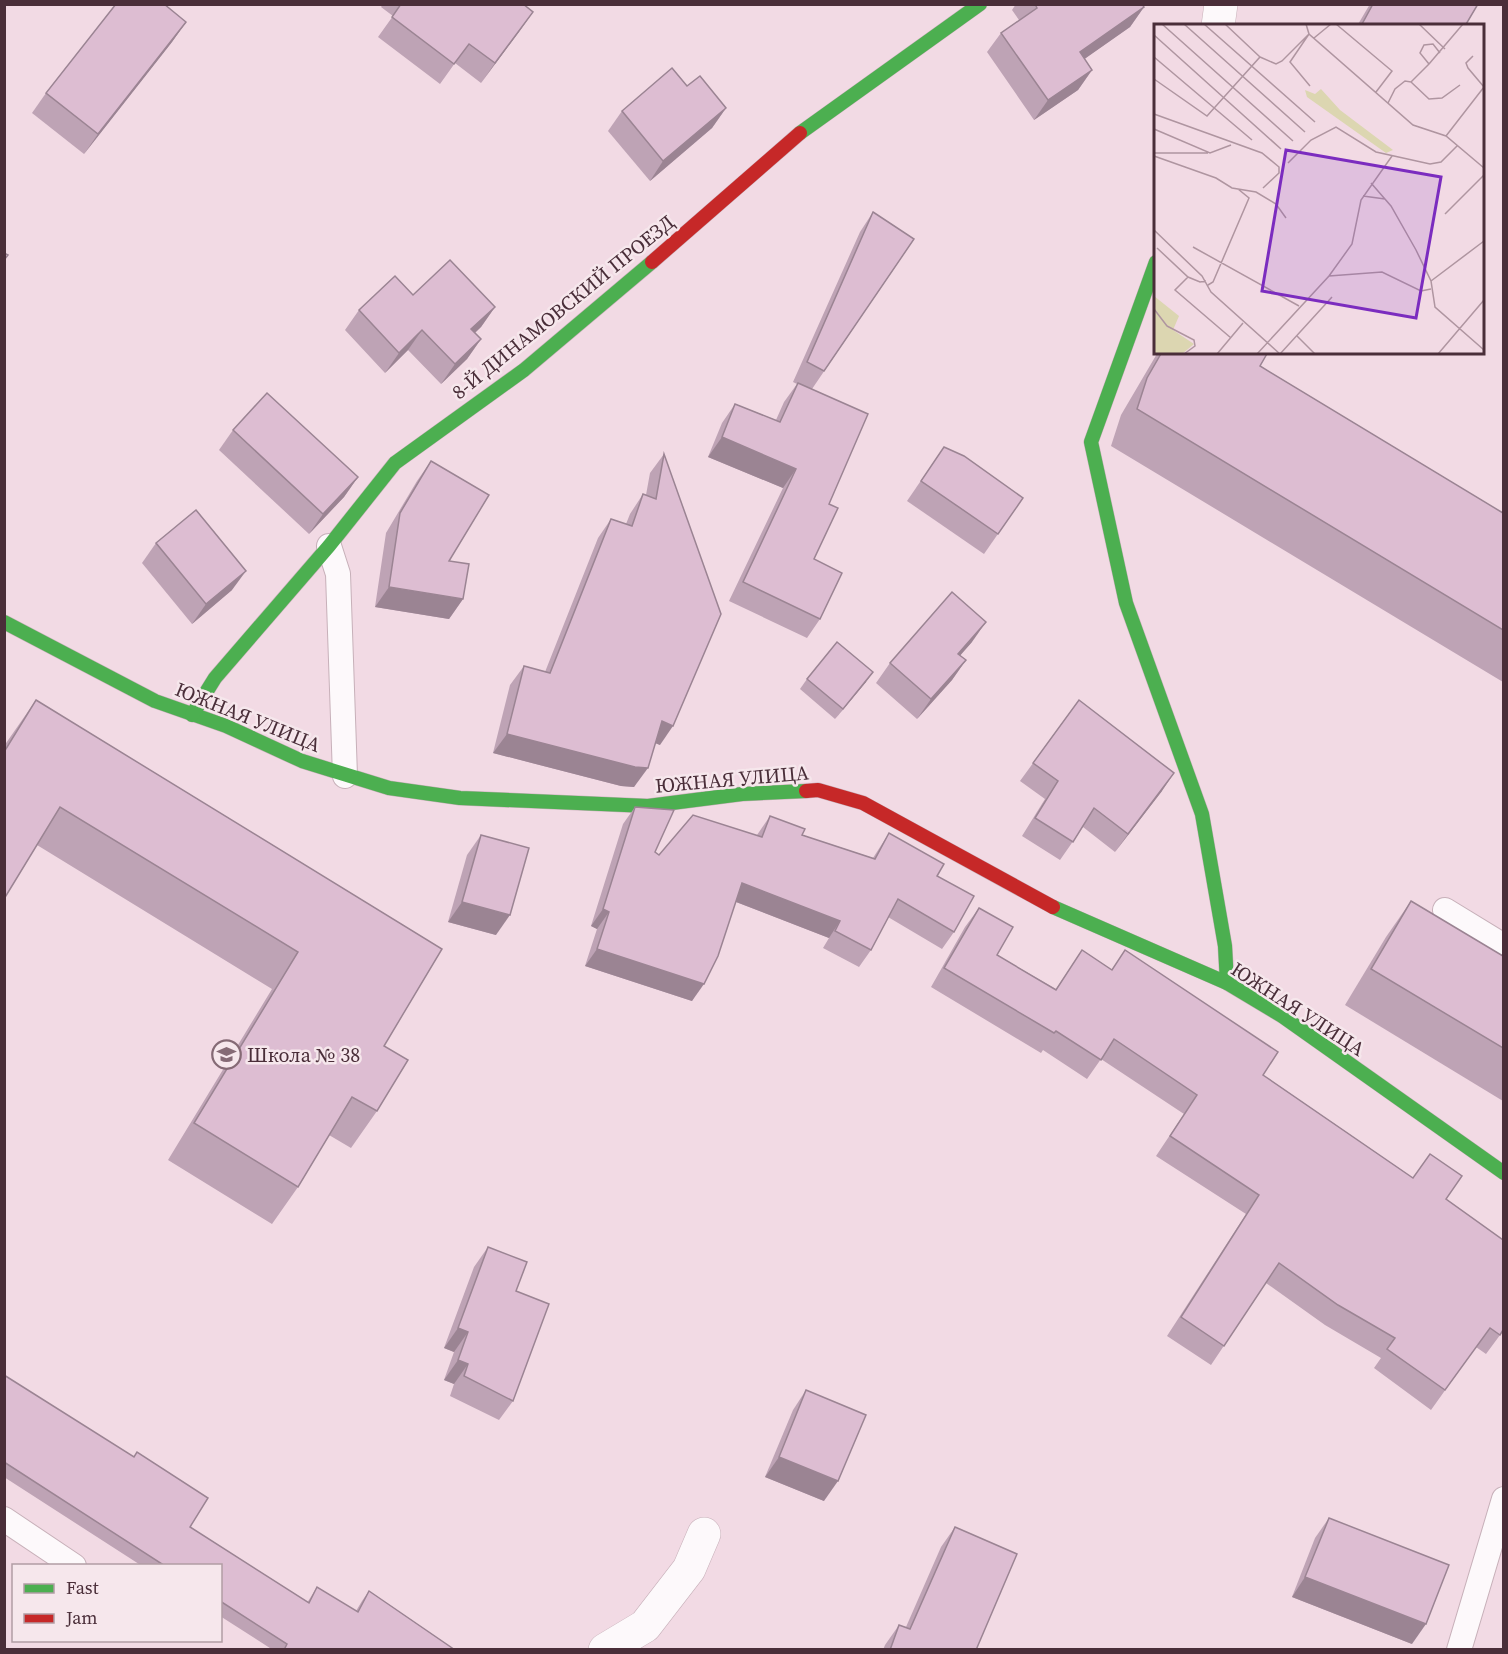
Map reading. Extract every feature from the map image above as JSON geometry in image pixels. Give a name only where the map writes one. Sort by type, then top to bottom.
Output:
[{"type":"street","name":"8-Й ДИНАМОВСКИЙ ПРОЕЗД","points":[[192,715],[215,678],[329,546],[395,463],[524,370],[608,301],[802,131],[980,4]]},
{"type":"street","points":[[1218,24],[1221,4]]},
{"type":"street","points":[[1154,265],[1091,441],[1126,603],[1202,814],[1225,946],[1227,984]]},
{"type":"street","name":"ЮЖНАЯ УЛИЦА","points":[[4,622],[155,701],[226,726],[302,761],[389,788],[460,798],[648,806],[742,794],[818,790],[863,803],[1070,916],[1227,984],[1282,1017],[1503,1173]]},
{"type":"street","points":[[605,1650],[645,1626],[689,1569],[704,1534]]},
{"type":"lane","points":[[329,546],[338,574],[345,776]]},
{"type":"lane","points":[[1445,910],[1503,946]]},
{"type":"lane","points":[[1459,1650],[1503,1499]]},
{"type":"lane","points":[[4,1519],[71,1564]]},
{"type":"building","points":[[116,4],[164,4],[186,22],[98,134],[46,93]]},
{"type":"building","points":[[401,4],[523,4],[533,12],[495,63],[469,44],[454,64],[392,17]]},
{"type":"building","points":[[1035,4],[1142,4],[1144,7],[1080,52],[1092,70],[1048,100],[1001,33],[1037,8]]},
{"type":"building","points":[[1373,4],[1478,4],[1466,24],[1362,24]]},
{"type":"building","points":[[672,68],[687,86],[700,76],[726,108],[663,161],[622,111]]},
{"type":"building","points":[[873,212],[914,239],[824,371],[807,362]]},
{"type":"building","points":[[450,260],[495,307],[471,329],[481,339],[455,364],[422,330],[399,353],[359,310],[395,276],[413,295]]},
{"type":"building","points":[[1161,354],[1267,354],[1260,366],[1503,513],[1503,630],[1137,409],[1147,378]]},
{"type":"building","points":[[798,383],[868,414],[829,504],[838,508],[814,559],[842,573],[820,619],[743,582],[796,469],[722,437],[735,404],[780,422]]},
{"type":"building","points":[[267,393],[358,477],[323,514],[233,430]]},
{"type":"building","points":[[944,447],[964,456],[1023,498],[998,534],[921,481]]},
{"type":"building","points":[[664,454],[721,614],[673,726],[662,721],[648,768],[635,767],[507,734],[524,666],[550,673],[611,519],[632,526],[643,494],[656,499]]},
{"type":"building","points":[[431,461],[489,495],[449,561],[469,564],[463,599],[389,587],[400,513]]},
{"type":"building","points":[[196,510],[246,571],[206,604],[156,543]]},
{"type":"building","points":[[952,592],[986,622],[958,654],[966,660],[931,699],[890,663]]},
{"type":"building","points":[[837,642],[873,672],[843,709],[807,679]]},
{"type":"building","points":[[36,700],[442,949],[384,1046],[408,1060],[377,1111],[352,1097],[298,1187],[194,1123],[298,952],[60,807],[4,899],[4,752]]},
{"type":"building","points":[[1079,700],[1174,773],[1128,834],[1094,808],[1073,842],[1035,818],[1058,781],[1033,763]]},
{"type":"building","points":[[635,807],[674,810],[655,852],[659,855],[693,815],[762,837],[770,816],[805,829],[802,835],[875,859],[889,833],[944,864],[937,876],[974,896],[954,932],[898,899],[871,950],[835,931],[840,921],[742,883],[718,956],[704,984],[597,949],[609,912],[603,909]]},
{"type":"building","points":[[481,835],[529,848],[510,915],[462,902]]},
{"type":"building","points":[[1411,901],[1503,956],[1503,1048],[1371,969]]},
{"type":"building","points":[[979,908],[1013,927],[997,955],[1056,990],[1082,950],[1112,970],[1125,950],[1278,1052],[1263,1075],[1413,1178],[1430,1154],[1462,1176],[1446,1199],[1503,1240],[1503,1330],[1500,1335],[1490,1328],[1445,1390],[1387,1349],[1395,1338],[1338,1305],[1279,1263],[1224,1346],[1181,1317],[1259,1195],[1170,1136],[1197,1095],[1114,1039],[1101,1060],[1056,1031],[1054,1033],[944,968]]},
{"type":"building","points":[[488,1247],[527,1262],[516,1291],[549,1304],[513,1401],[464,1376],[468,1364],[458,1360],[468,1332],[458,1328]]},
{"type":"building","points":[[4,1375],[134,1457],[137,1452],[208,1498],[190,1527],[309,1603],[317,1587],[358,1612],[369,1591],[455,1650],[284,1650],[287,1644],[222,1602],[222,1564],[162,1564],[4,1462]]},
{"type":"building","points":[[806,1390],[866,1415],[838,1481],[779,1457]]},
{"type":"building","points":[[1329,1518],[1449,1565],[1426,1624],[1305,1577]]},
{"type":"building","points":[[955,1527],[1017,1554],[976,1650],[890,1650],[899,1625],[910,1629]]},
{"type":"traffic: fast","points":[[800,133],[980,4]]},
{"type":"traffic: fast","points":[[192,715],[215,678],[329,546],[395,463],[524,370],[652,262]]},
{"type":"traffic: fast","points":[[1154,268],[1091,442],[1126,603],[1202,814],[1225,946],[1227,983]]},
{"type":"traffic: fast","points":[[4,622],[155,701],[226,726],[302,761],[389,788],[460,798],[648,806],[742,794],[806,791]]},
{"type":"traffic: fast","points":[[1053,907],[1227,983],[1282,1016],[1504,1173]]},
{"type":"traffic: jam","points":[[652,262],[800,133]]},
{"type":"traffic: jam","points":[[806,791],[818,790],[863,803],[1053,907]]},
{"type":"place","name":"Школа № 38","points":[[226,1055]]}]
